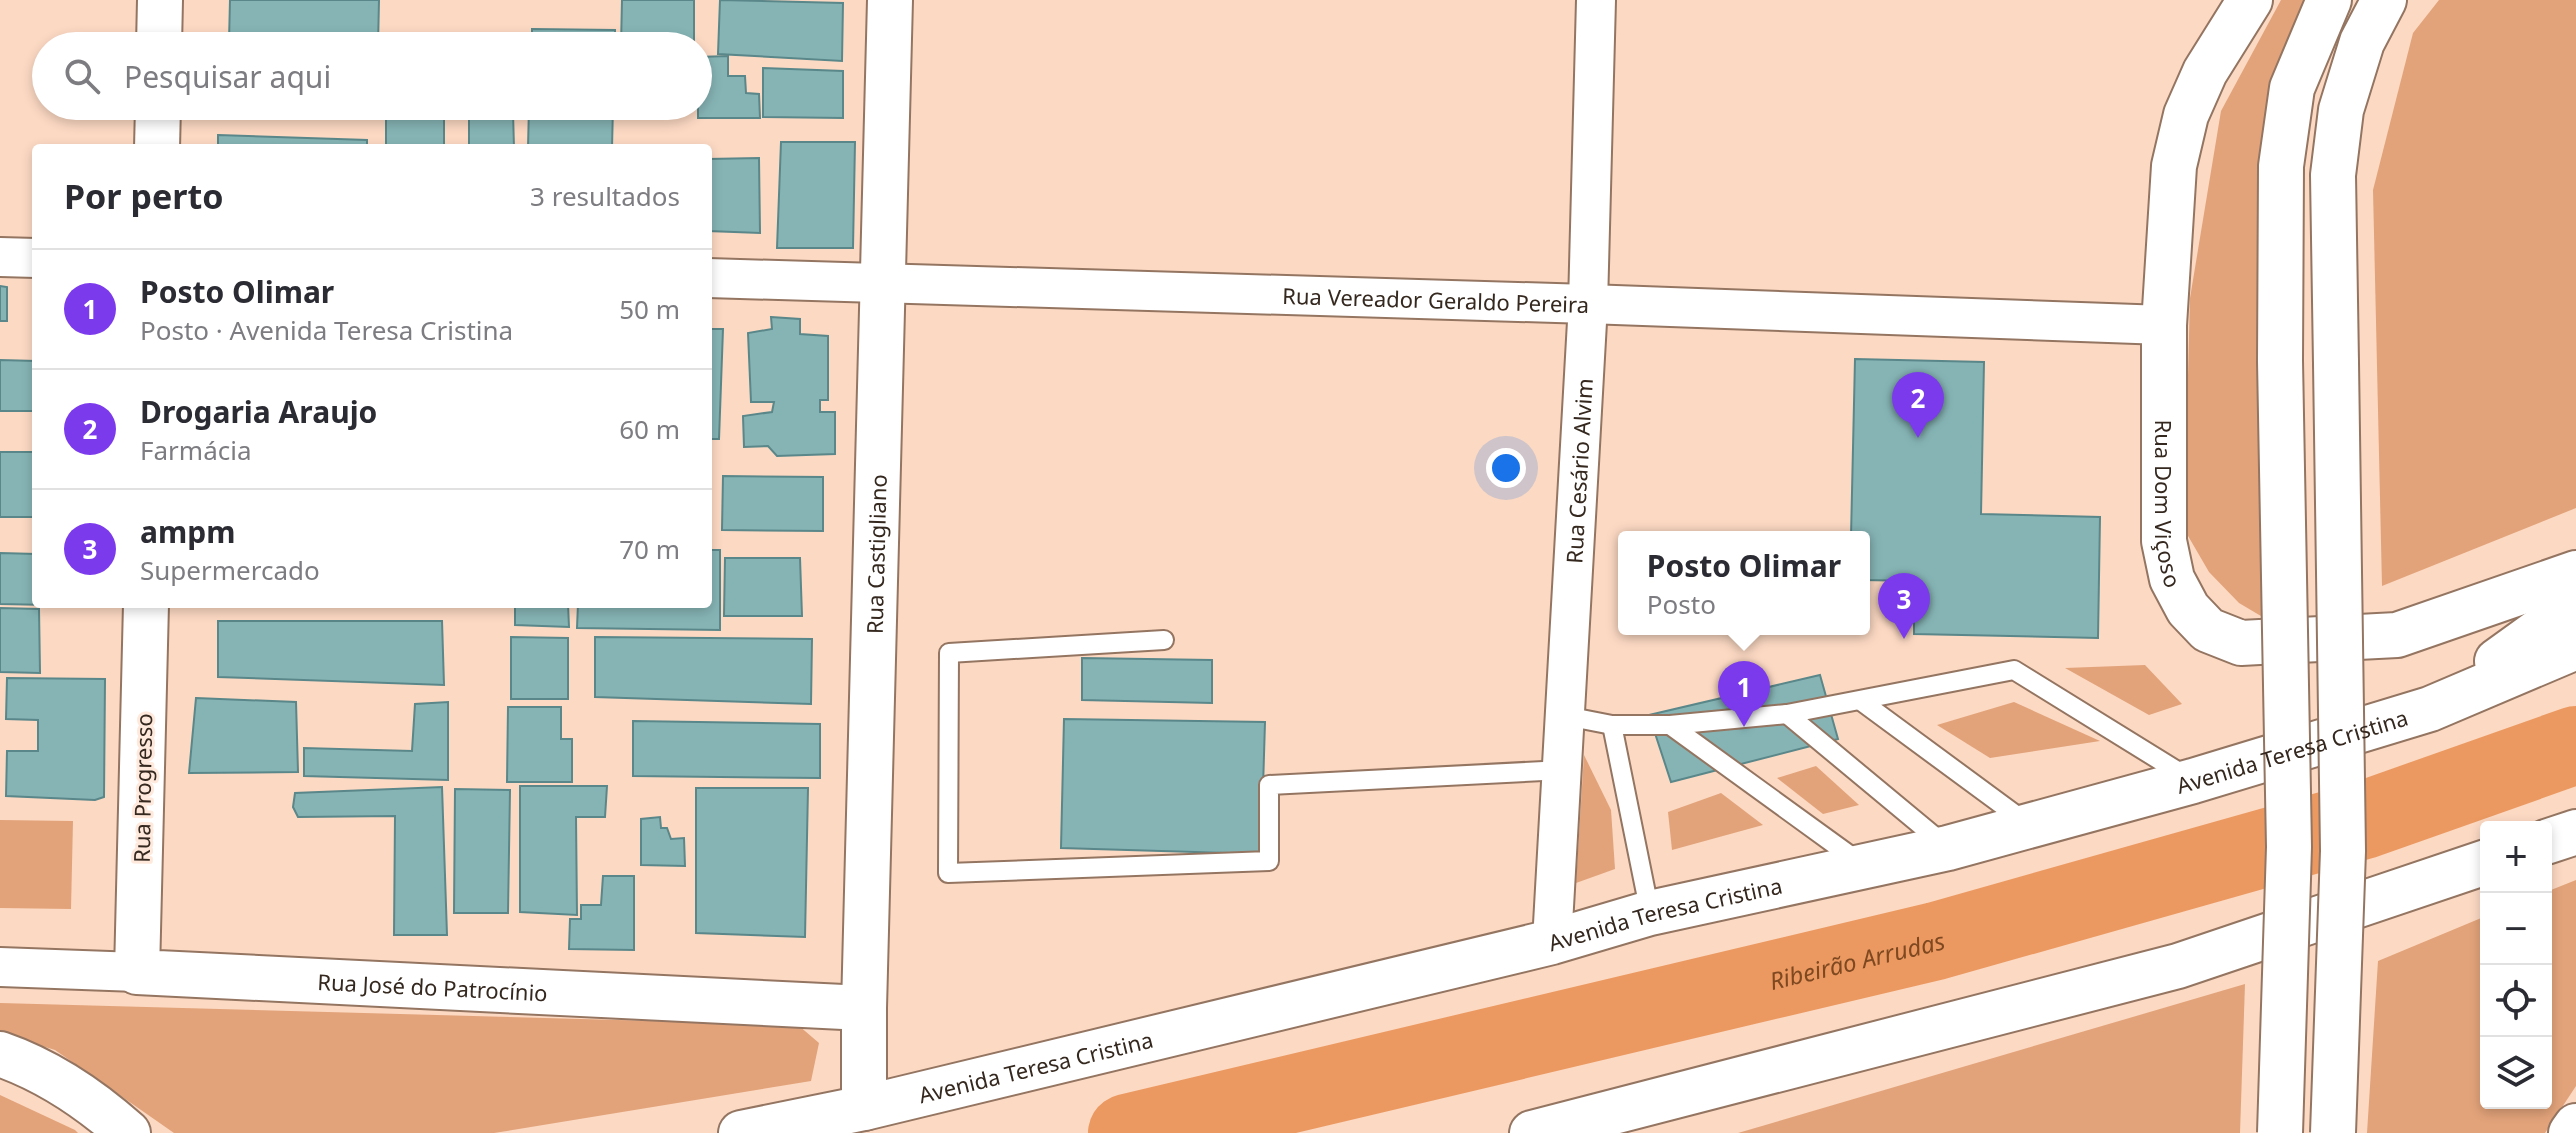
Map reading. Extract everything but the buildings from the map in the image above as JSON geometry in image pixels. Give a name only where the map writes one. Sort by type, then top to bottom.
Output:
[{"type":"main road","points":[[159,32],[160,0]]},
{"type":"main road","name":"Rua Castigliano","points":[[864,1108],[890,0]]},
{"type":"main road","name":"Rua Dom Viçoso","points":[[2250,0],[2205,72],[2186,115],[2174,166],[2164,325],[2164,541],[2172,579],[2188,609],[2208,630],[2241,643],[2397,635],[2576,573]]},
{"type":"main road","points":[[2280,1133],[2289,847],[2280,361],[2281,166],[2292,88],[2329,0]]},
{"type":"main road","points":[[2333,1133],[2343,851],[2333,175],[2341,110],[2362,42],[2384,0]]},
{"type":"main road","points":[[157,144],[158,120]]},
{"type":"main road","points":[[2430,709],[2576,604]]},
{"type":"main road","name":"Rua Progresso","points":[[137,972],[146,608]]},
{"type":"main road","name":"Avenida Teresa Cristina","points":[[741,1133],[864,1108],[1552,942],[1650,913],[1948,848],[2193,781],[2430,709],[2576,647]]},
{"type":"main road","points":[[2552,840],[2576,832]]},
{"type":"main road","points":[[1532,1133],[2178,966],[2480,864]]},
{"type":"main road","name":"Rua José do Patrocínio","points":[[137,972],[864,1008]]},
{"type":"main road","points":[[0,1054],[23,1062],[79,1092],[127,1132]]},
{"type":"street","name":"Rua Cesário Alvim","points":[[1552,942],[1588,304],[1596,0]]},
{"type":"street","points":[[0,257],[32,258]]},
{"type":"street","name":"Rua Vereador Geraldo Pereira","points":[[712,278],[2164,325]]},
{"type":"street","name":"Rua José do Patrocínio","points":[[0,967],[137,972]]},
{"type":"lane","points":[[1164,640],[949,653],[948,873],[1269,861],[1269,785],[1563,770]]},
{"type":"lane","points":[[1566,716],[1612,725],[1670,725],[1787,714],[2014,670],[2193,781]]},
{"type":"lane","points":[[1861,701],[2031,825]]},
{"type":"lane","points":[[1787,714],[1948,848]]},
{"type":"lane","points":[[1612,725],[1650,913]]},
{"type":"lane","points":[[1670,725],[1865,866]]},
{"type":"shaded area","points":[[2281,0],[2333,0],[2307,49],[2266,619],[2239,603],[2209,572],[2184,529],[2190,298],[2221,111]]},
{"type":"shaded area","points":[[2439,0],[2576,0],[2576,508],[2382,586],[2373,190],[2413,33]]},
{"type":"shaded area","points":[[2145,665],[2182,704],[2149,715],[2065,668]]},
{"type":"shaded area","points":[[2014,702],[2100,741],[1990,758],[1937,725]]},
{"type":"shaded area","points":[[1584,755],[1611,810],[1615,869],[1576,883]]},
{"type":"shaded area","points":[[1816,766],[1859,805],[1823,814],[1777,778]]},
{"type":"shaded area","points":[[1721,793],[1763,825],[1672,850],[1668,812]]},
{"type":"shaded area","points":[[0,820],[73,821],[71,909],[0,908]]},
{"type":"shaded area","points":[[2576,880],[2576,1086],[2545,1133],[2367,1133],[2378,961],[2480,918],[2480,1109],[2552,1109],[2552,890]]},
{"type":"shaded area","points":[[2245,984],[2240,1133],[1738,1133]]},
{"type":"shaded area","points":[[0,1003],[798,1025],[819,1043],[811,1081],[494,1133],[174,1133],[55,1050],[0,1033]]},
{"type":"shaded area","points":[[0,1095],[75,1130],[78,1133],[0,1133]]},
{"type":"waterway","name":"Ribeirão Arrudas","points":[[1127,1133],[1936,941],[2364,820],[2576,745]]},
{"type":"place","name":"Drogaria Araujo","points":[[1918,438]]},
{"type":"place","name":"ampm","points":[[1904,639]]},
{"type":"place","name":"Posto Olimar","points":[[1744,727]]}]
